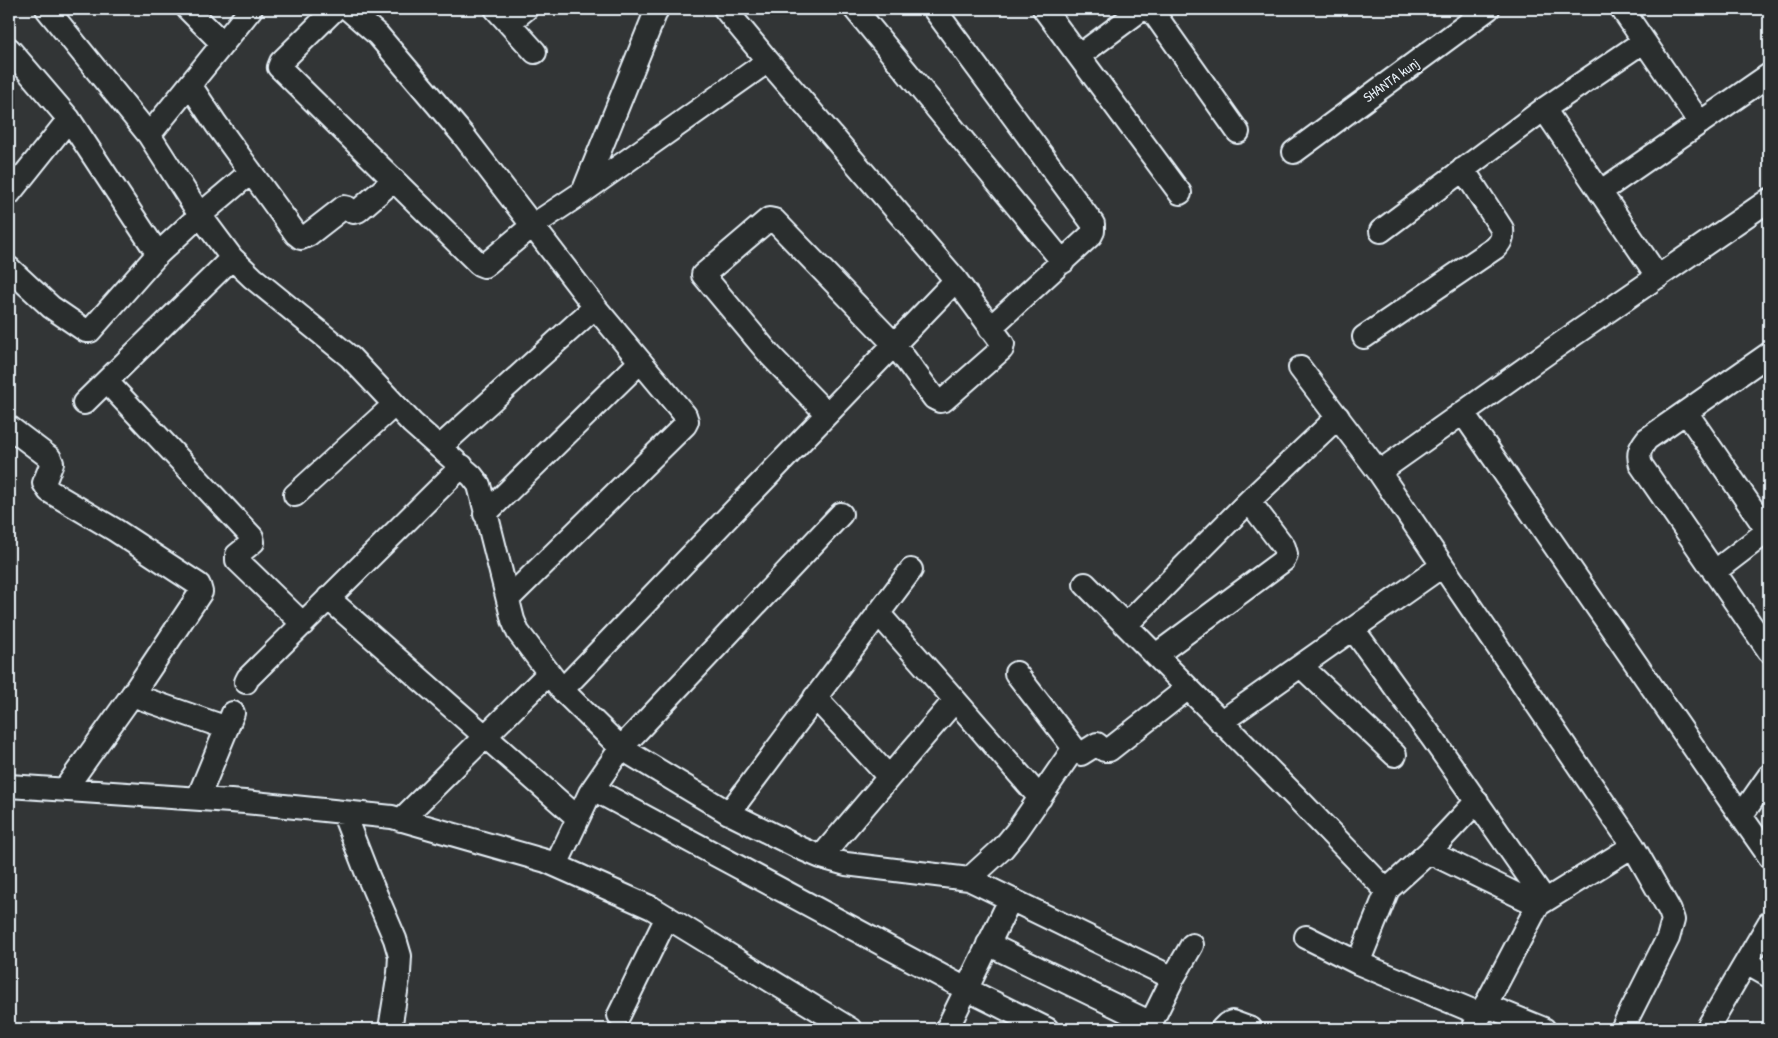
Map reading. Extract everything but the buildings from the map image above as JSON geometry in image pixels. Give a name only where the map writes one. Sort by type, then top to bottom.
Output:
[{"type":"street","points":[[47,9],[149,135],[200,215],[232,258],[253,278],[350,357],[412,423],[462,466],[479,485],[513,620],[518,632],[556,681],[621,748],[729,813],[822,857],[870,868],[969,879],[1173,978]]},
{"type":"street","points":[[188,9],[223,44]]},
{"type":"street","points":[[149,135],[251,9]]},
{"type":"street","points":[[335,9],[281,62],[279,67],[479,264],[484,266],[532,226],[768,61]]},
{"type":"street","points":[[348,9],[378,35],[463,135],[595,307],[685,415],[687,421],[508,599]]},
{"type":"street","points":[[583,192],[657,9]]},
{"type":"street","points":[[725,9],[956,280],[1002,344],[1002,349],[944,400],[940,401],[934,398],[894,344],[771,219],[704,274],[703,277],[770,355],[827,414]]},
{"type":"street","points":[[855,9],[1063,262]]},
{"type":"street","points":[[934,9],[1093,224],[1091,235],[990,328]]},
{"type":"street","points":[[1044,9],[1080,55],[1180,193]]},
{"type":"street","points":[[1080,55],[1142,9]]},
{"type":"street","points":[[1151,9],[1238,132]]},
{"type":"street","points":[[1622,9],[1700,123]]},
{"type":"street","name":"SHANTA kunj","points":[[1294,152],[1482,10]]},
{"type":"street","points":[[511,13],[536,52]]},
{"type":"street","points":[[1381,231],[1544,109],[1644,40]]},
{"type":"street","points":[[9,49],[69,119],[158,254]]},
{"type":"street","points":[[1600,192],[1769,75]]},
{"type":"street","points":[[190,85],[216,124],[296,234],[301,238],[308,235],[344,207],[353,212],[358,211],[394,180]]},
{"type":"street","points":[[1544,109],[1658,277]]},
{"type":"street","points":[[9,194],[69,119]]},
{"type":"street","points":[[1364,338],[1495,248],[1500,242],[1503,236],[1502,229],[1463,169]]},
{"type":"street","points":[[9,268],[51,307],[86,331],[90,331],[158,254],[251,172]]},
{"type":"street","points":[[1379,472],[1769,200]]},
{"type":"street","points":[[84,403],[232,258]]},
{"type":"street","points":[[401,820],[485,735],[556,681],[827,414],[956,280]]},
{"type":"street","points":[[440,447],[595,307]]},
{"type":"street","points":[[1769,354],[1647,439],[1639,451],[1638,458],[1769,651]]},
{"type":"street","points":[[485,514],[640,362]]},
{"type":"street","points":[[1300,368],[1379,472],[1633,846],[1670,911],[1673,920],[1668,938],[1622,1029]]},
{"type":"street","points":[[107,382],[252,537],[253,542],[237,555],[236,560],[303,624]]},
{"type":"street","points":[[295,495],[394,404]]},
{"type":"street","points":[[1686,412],[1765,527],[1761,536],[1714,572]]},
{"type":"street","points":[[1463,413],[1769,856]]},
{"type":"street","points":[[1126,625],[1249,501],[1338,417]]},
{"type":"street","points":[[9,427],[50,458],[52,463],[44,483],[49,491],[115,530],[198,585],[201,589],[201,592],[132,695],[65,789]]},
{"type":"street","points":[[246,682],[462,466]]},
{"type":"street","points":[[1156,655],[1284,560],[1286,554],[1284,547],[1249,501]]},
{"type":"street","points":[[556,865],[592,790],[621,748],[842,514]]},
{"type":"street","points":[[1221,722],[1442,566]]},
{"type":"street","points":[[729,813],[911,570]]},
{"type":"street","points":[[1085,584],[1388,890]]},
{"type":"street","points":[[328,598],[578,818]]},
{"type":"street","points":[[878,613],[1040,798]]},
{"type":"street","points":[[1354,629],[1476,801],[1541,902]]},
{"type":"street","points":[[1301,666],[1396,755]]},
{"type":"street","points":[[1016,674],[1074,748],[1082,754],[1097,744],[1104,750],[1109,750],[1188,688]]},
{"type":"street","points":[[132,695],[230,721],[198,798]]},
{"type":"street","points":[[815,697],[890,777]]},
{"type":"street","points":[[822,857],[955,700]]},
{"type":"street","points":[[969,879],[1003,848],[1074,748]]},
{"type":"street","points":[[1741,816],[1769,776]]},
{"type":"street","points":[[9,786],[198,798],[392,817],[546,861],[652,908],[850,1029]]},
{"type":"street","points":[[592,790],[966,989],[1047,1029]]},
{"type":"street","points":[[1358,963],[1388,890],[1429,852],[1476,801]]},
{"type":"street","points":[[343,812],[395,938],[400,956],[390,1029]]},
{"type":"street","points":[[1479,1016],[1541,902],[1633,846]]},
{"type":"street","points":[[1429,852],[1541,902]]},
{"type":"street","points":[[947,1029],[1010,900]]},
{"type":"street","points":[[619,1015],[667,917]]},
{"type":"street","points":[[1709,1029],[1769,923]]},
{"type":"street","points":[[1306,937],[1358,963],[1479,1016],[1544,1029]]},
{"type":"street","points":[[988,944],[1149,1026],[1192,945]]},
{"type":"street","points":[[1746,963],[1769,976]]},
{"type":"street","points":[[1222,1029],[1232,1022],[1251,1029]]}]
